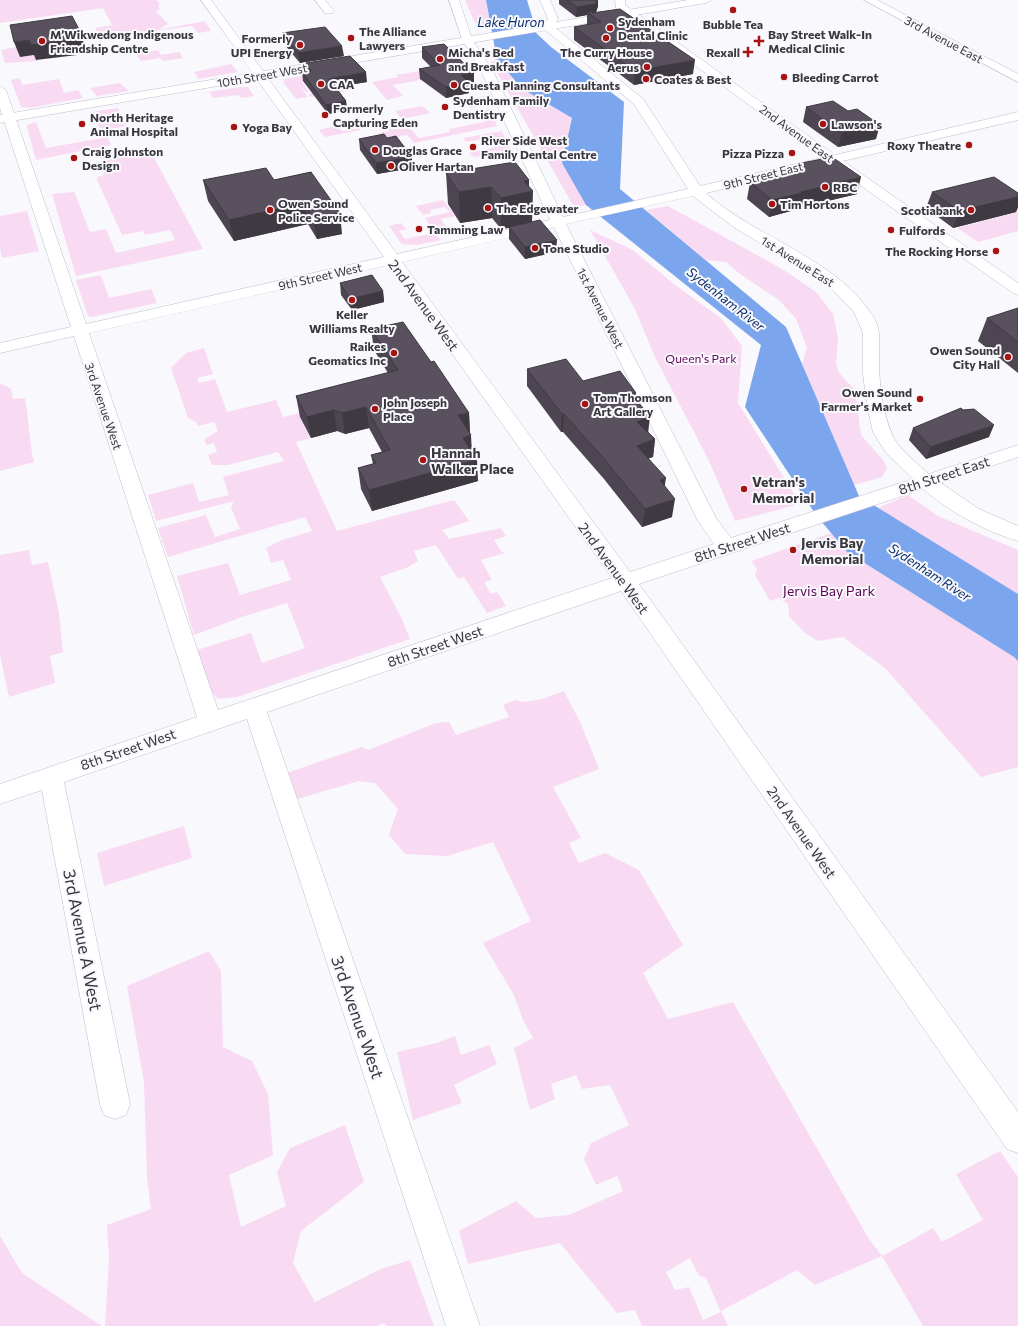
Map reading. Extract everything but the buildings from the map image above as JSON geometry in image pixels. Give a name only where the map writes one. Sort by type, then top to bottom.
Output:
[{"type":"street","name":"2nd Avenue West","points":[[206,0],[391,260],[625,581],[1018,1138]]},
{"type":"street","points":[[320,0],[329,11]]},
{"type":"street","name":"1st Avenue West","points":[[454,0],[467,39],[488,74],[558,222],[708,521],[726,546]]},
{"type":"street","points":[[545,0],[553,19],[547,26]]},
{"type":"street","name":"2nd Avenue East","points":[[620,0],[620,6],[832,159],[1018,290]]},
{"type":"street","name":"10th Street West","points":[[5,118],[467,39],[706,0]]},
{"type":"street","name":"3rd Avenue East","points":[[869,0],[1018,79]]},
{"type":"street","name":"1st Avenue East","points":[[547,26],[639,102],[696,191],[737,225],[799,259],[837,284],[861,311],[872,333],[871,371],[881,429],[885,439],[926,481],[958,507],[988,522],[1018,534]]},
{"type":"street","name":"3rd Avenue West","points":[[0,90],[5,118],[210,721]]},
{"type":"street","name":"9th Street East","points":[[640,203],[1018,116]]},
{"type":"street","name":"9th Street West","points":[[0,348],[640,203]]},
{"type":"street","name":"8th Street East","points":[[870,499],[1018,450]]},
{"type":"street","name":"8th Street West","points":[[0,794],[726,546],[781,530],[870,499]]},
{"type":"street","name":"3rd Avenue West","points":[[254,707],[463,1326]]},
{"type":"street","name":"3rd Avenue A West","points":[[51,776],[115,1104]]},
{"type":"green space","points":[[0,0],[156,0],[160,4],[158,6],[160,9],[156,11],[168,24],[158,30],[205,21],[211,31],[198,33],[192,26],[100,38],[95,28],[112,25],[103,8],[0,23]]},
{"type":"green space","points":[[465,0],[486,0],[491,27],[477,27]]},
{"type":"green space","points":[[17,47],[20,57],[34,55],[37,61],[5,63],[1,50]]},
{"type":"green space","points":[[158,50],[161,55],[179,52],[183,58],[163,61],[160,58],[141,61],[136,54]]},
{"type":"green space","points":[[497,59],[521,88],[572,118],[562,163],[586,205],[574,207],[491,62]]},
{"type":"green space","points":[[231,64],[238,72],[198,79],[194,72]]},
{"type":"green space","points":[[353,67],[342,75],[350,84],[347,85],[351,90],[311,97],[308,94],[338,87],[330,77],[302,82],[308,91],[307,93],[299,85],[308,97],[296,99],[283,82],[285,79]]},
{"type":"green space","points":[[425,70],[421,80],[393,85],[403,96],[387,100],[372,82],[398,77],[396,75]]},
{"type":"green space","points":[[20,78],[22,85],[59,79],[64,93],[78,90],[83,98],[30,108],[21,107],[11,80]]},
{"type":"green space","points":[[120,83],[129,91],[97,96],[90,88]]},
{"type":"green space","points":[[248,87],[254,96],[241,98],[239,95],[213,98],[209,92]]},
{"type":"green space","points":[[485,96],[489,104],[470,108],[462,99]]},
{"type":"green space","points":[[422,106],[431,113],[402,119],[395,111]]},
{"type":"green space","points":[[118,108],[126,126],[101,131],[92,112]]},
{"type":"green space","points":[[491,109],[497,126],[414,143],[407,135],[384,139],[379,133],[389,131],[384,125],[404,122],[419,138],[450,132],[449,129],[484,122],[475,112]]},
{"type":"green space","points":[[36,122],[46,148],[108,137],[111,145],[36,160],[27,125]]},
{"type":"green space","points":[[337,125],[342,131],[360,128],[361,130],[325,137],[319,130]]},
{"type":"green space","points":[[502,131],[511,150],[474,157],[469,153],[496,147],[492,143],[488,144],[483,139],[466,142],[463,138]]},
{"type":"green space","points":[[150,150],[203,249],[76,276],[52,194],[74,192],[90,232],[106,229],[116,253],[175,240],[170,230],[145,235],[143,231],[122,235],[97,180],[97,177],[104,175],[100,166],[107,165],[105,159]]},
{"type":"green space","points":[[443,200],[455,216],[441,219],[446,227],[433,230],[425,218],[450,212],[445,207],[430,210],[431,213],[423,215],[416,206]]},
{"type":"green space","points":[[668,206],[784,270],[816,292],[833,314],[838,337],[836,364],[839,373],[855,390],[861,435],[884,461],[887,469],[882,477],[854,485],[802,364],[807,348],[796,319],[779,300],[740,274],[726,262],[706,260],[646,210]]},
{"type":"green space","points":[[27,211],[39,251],[2,258],[0,248],[0,216]]},
{"type":"green space","points":[[1018,212],[1018,231],[978,242],[957,228]]},
{"type":"green space","points":[[401,223],[406,229],[399,231],[405,239],[435,233],[441,240],[417,245],[402,244],[389,226]]},
{"type":"green space","name":"Queen's Park","points":[[590,230],[633,250],[675,285],[721,318],[742,346],[738,403],[800,504],[735,521],[709,461],[655,357],[634,307]]},
{"type":"green space","points":[[101,275],[109,298],[151,289],[157,303],[91,317],[88,316],[76,280]]},
{"type":"green space","points":[[204,348],[213,374],[197,378],[199,383],[215,379],[227,412],[276,400],[283,417],[299,413],[311,438],[296,442],[337,531],[454,500],[469,521],[442,530],[449,539],[501,528],[506,536],[494,540],[501,551],[505,553],[481,560],[492,580],[484,582],[491,594],[497,592],[506,606],[487,613],[464,577],[458,579],[436,545],[414,551],[418,561],[406,568],[380,577],[402,619],[410,639],[237,697],[218,699],[207,682],[197,650],[251,633],[262,663],[305,648],[287,603],[245,616],[194,635],[177,576],[228,563],[240,595],[291,580],[283,560],[271,563],[266,548],[282,540],[312,531],[305,517],[168,557],[158,528],[206,515],[215,537],[240,529],[231,508],[234,501],[156,521],[148,495],[193,483],[199,502],[229,495],[223,477],[284,461],[278,452],[228,465],[212,465],[208,455],[217,452],[214,443],[206,445],[204,439],[218,431],[214,422],[198,426],[196,422],[188,418],[171,368],[186,353]]},
{"type":"green space","points":[[0,383],[11,389],[13,399],[25,398],[34,462],[0,471]]},
{"type":"green space","points":[[908,495],[938,516],[1018,550],[1018,594],[878,508]]},
{"type":"green space","name":"Jervis Bay Park","points":[[831,533],[847,552],[1014,657],[1018,661],[1018,767],[981,777],[885,668],[843,637],[818,641],[804,632],[789,616],[788,604],[779,598],[770,601],[755,575],[757,569],[751,561]]},
{"type":"green space","points":[[29,550],[32,565],[48,562],[59,613],[63,652],[50,656],[55,683],[9,697],[0,655],[0,555]]},
{"type":"green space","points":[[564,691],[581,724],[599,769],[553,787],[581,838],[569,843],[579,863],[605,853],[639,870],[683,945],[643,973],[668,1019],[733,1002],[869,1239],[882,1256],[815,1285],[797,1270],[721,1311],[728,1326],[642,1326],[635,1310],[617,1313],[560,1243],[468,1264],[459,1231],[516,1201],[536,1218],[569,1215],[623,1191],[617,1176],[596,1185],[584,1159],[591,1143],[629,1125],[610,1085],[582,1089],[576,1075],[551,1084],[555,1099],[530,1110],[514,1048],[533,1038],[523,1020],[514,995],[483,943],[531,921],[493,842],[447,856],[405,854],[389,835],[398,809],[375,783],[359,781],[297,799],[287,773],[362,747],[368,750],[436,723],[449,722],[456,735],[509,717],[503,705],[515,700],[525,702],[542,699]],"holes":[[[690,1258],[699,1276],[706,1278],[721,1312],[703,1320],[689,1287],[675,1290],[666,1272]]]},
{"type":"green space","points":[[184,826],[192,858],[104,886],[97,853]]},
{"type":"green space","points":[[209,951],[221,971],[223,1047],[252,1061],[268,1094],[273,1155],[229,1175],[241,1227],[286,1206],[277,1172],[290,1148],[345,1125],[364,1182],[301,1231],[293,1263],[315,1302],[381,1269],[410,1260],[434,1326],[386,1326],[384,1323],[377,1326],[105,1326],[109,1259],[107,1225],[151,1209],[147,1178],[144,1082],[127,986]]},
{"type":"green space","points":[[455,1036],[461,1055],[489,1045],[497,1064],[454,1085],[462,1103],[413,1120],[397,1052],[437,1043]]},
{"type":"green space","points":[[1000,1151],[1018,1177],[1018,1326],[923,1326],[882,1256],[933,1228],[942,1242],[983,1220],[956,1174]]},
{"type":"green space","points":[[0,1236],[22,1273],[102,1326],[0,1326]]},
{"type":"water","points":[[486,0],[527,0],[533,20],[531,29],[551,47],[624,102],[620,189],[786,327],[859,496],[1018,594],[1018,661],[1014,657],[847,552],[816,515],[745,407],[761,345],[586,205],[562,163],[572,118],[521,88],[497,59]]},
{"type":"place","name":"Bubble Tea","points":[[733,10]]},
{"type":"place","name":"Sydenham Dental Clinic","points":[[610,28]]},
{"type":"place","name":"The Alliance Lawyers","points":[[351,38]]},
{"type":"place","name":"The Curry House","points":[[606,38]]},
{"type":"place","name":"M’Wikwedong Indigenous Friendship Centre","points":[[42,41]]},
{"type":"place","name":"Bay Street Walk-In Medical Clinic","points":[[759,41]]},
{"type":"place","name":"Formerly UPI Energy","points":[[300,45]]},
{"type":"place","name":"Rexall","points":[[748,52]]},
{"type":"place","name":"Micha's Bed and Breakfast","points":[[440,59]]},
{"type":"place","name":"Aerus","points":[[647,67]]},
{"type":"place","name":"Bleeding Carrot","points":[[784,77]]},
{"type":"place","name":"Coates & Best","points":[[646,79]]},
{"type":"place","name":"CAA","points":[[321,84]]},
{"type":"place","name":"Cuesta Planning Consultants","points":[[454,85]]},
{"type":"place","name":"Sydenham Family Dentistry","points":[[445,107]]},
{"type":"place","name":"Formerly Capturing Eden","points":[[325,115]]},
{"type":"place","name":"North Heritage Animal Hospital","points":[[82,124]]},
{"type":"place","name":"Lawson's","points":[[823,124]]},
{"type":"place","name":"Yoga Bay","points":[[234,127]]},
{"type":"place","name":"Roxy Theatre","points":[[969,145]]},
{"type":"place","name":"River Side West Family Dental Centre","points":[[473,147]]},
{"type":"place","name":"Douglas Grace","points":[[375,150]]},
{"type":"place","name":"Pizza Pizza","points":[[792,153]]},
{"type":"place","name":"Craig Johnston Design","points":[[74,158]]},
{"type":"place","name":"Oliver Hartan","points":[[391,166]]},
{"type":"place","name":"RBC","points":[[825,187]]},
{"type":"place","name":"Tim Hortons","points":[[772,204]]},
{"type":"place","name":"The Edgewater","points":[[488,208]]},
{"type":"place","name":"Owen Sound Police Service","points":[[270,210]]},
{"type":"place","name":"Scotiabank","points":[[971,210]]},
{"type":"place","name":"Tamming Law","points":[[419,229]]},
{"type":"place","name":"Fulfords","points":[[891,230]]},
{"type":"place","name":"Tone Studio","points":[[535,248]]},
{"type":"place","name":"The Rocking Horse","points":[[996,251]]},
{"type":"place","name":"Keller Williams Realty","points":[[352,300]]},
{"type":"place","name":"Raikes Geomatics Inc","points":[[394,353]]},
{"type":"place","name":"Owen Sound City Hall","points":[[1008,357]]},
{"type":"place","name":"Owen Sound Farmer's Market","points":[[920,399]]},
{"type":"place","name":"Tom Thomson Art Gallery","points":[[585,404]]},
{"type":"place","name":"John Joseph Place","points":[[375,409]]},
{"type":"place","name":"Hannah Walker Place","points":[[423,460]]},
{"type":"place","name":"Vetran's Memorial","points":[[744,489]]},
{"type":"place","name":"Jervis Bay Memorial","points":[[793,550]]},
{"type":"water label","name":"Lake Huron","points":[[511,22]]},
{"type":"water label","name":"Sydenham River","points":[[726,299]]},
{"type":"water label","name":"Sydenham River","points":[[930,572]]}]
